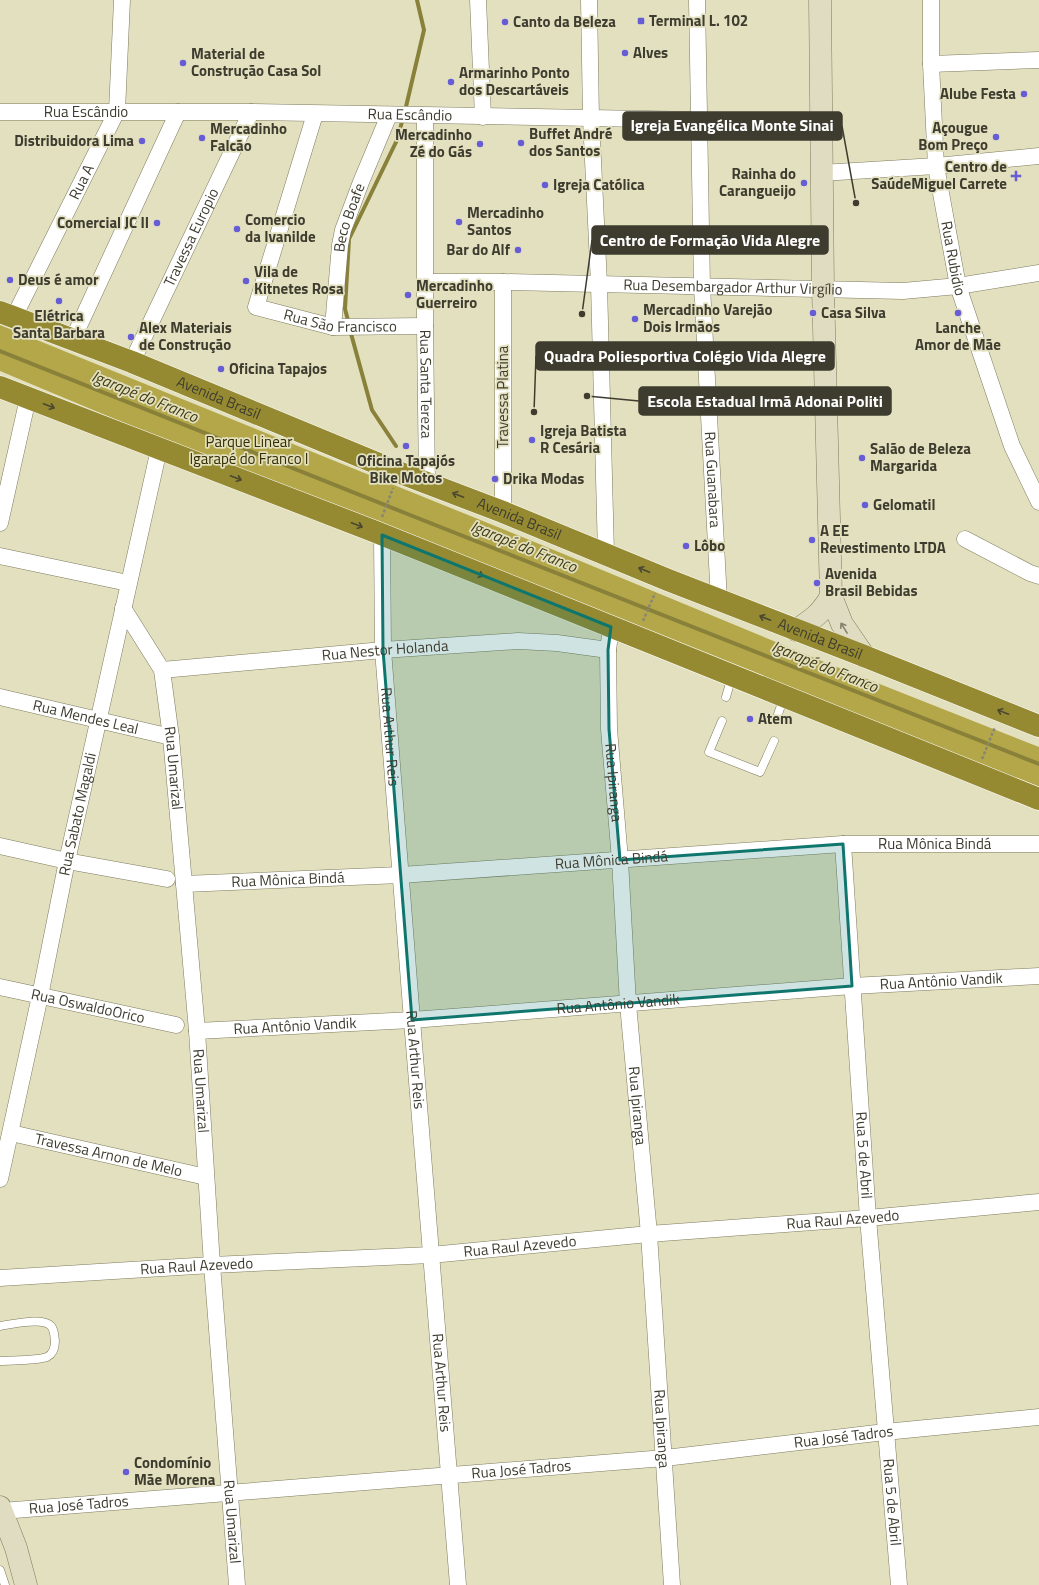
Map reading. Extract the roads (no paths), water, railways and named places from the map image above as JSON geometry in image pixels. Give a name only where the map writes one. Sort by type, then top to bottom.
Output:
[{"type":"highway","name":"Avenida Brasil","points":[[7,314],[132,362],[427,484],[503,512],[719,600],[1039,726]]},
{"type":"highway","points":[[0,386],[159,449],[382,527],[611,627],[1039,799]]},
{"type":"street","points":[[117,111],[122,0]]},
{"type":"street","points":[[478,0],[483,117]]},
{"type":"street","points":[[589,0],[591,119],[599,284],[606,554]]},
{"type":"street","name":"Rua Guanabara","points":[[697,0],[702,287],[719,600]]},
{"type":"street","points":[[820,0],[823,288],[832,596],[842,624],[864,656]]},
{"type":"street","name":"Rua Rubidio","points":[[931,0],[931,64],[936,166],[958,286],[1012,446],[1039,502]]},
{"type":"street","points":[[931,64],[1039,60]]},
{"type":"street","name":"Rua A","points":[[7,314],[117,111]]},
{"type":"street","name":"Rua Escândio","points":[[0,112],[251,112],[700,120],[821,125]]},
{"type":"street","points":[[73,339],[178,112]]},
{"type":"street","name":"Travessa Europio","points":[[132,362],[251,112]]},
{"type":"street","name":"Rua São Francisco","points":[[315,114],[256,307],[333,326],[425,326]]},
{"type":"street","name":"Beco Boafe","points":[[333,326],[340,244],[343,230],[389,115]]},
{"type":"street","name":"Rua Santa Tereza","points":[[425,116],[427,484]]},
{"type":"street","points":[[821,173],[936,166],[1039,156]]},
{"type":"street","name":"Rua Desembargador Arthur Virgílio","points":[[426,282],[823,288],[903,291],[958,286],[1039,273]]},
{"type":"street","name":"Travessa Platina","points":[[503,282],[503,512]]},
{"type":"street","points":[[0,523],[28,398]]},
{"type":"street","name":"Rua Sabato Magaldi","points":[[0,1179],[40,996],[67,861],[159,449]]},
{"type":"street","name":"Rua Arthur Reis","points":[[382,527],[383,650],[458,1585]]},
{"type":"street","points":[[965,539],[1030,573],[1039,576]]},
{"type":"street","points":[[0,556],[128,583]]},
{"type":"street","points":[[796,630],[818,614],[826,606],[832,596]]},
{"type":"street","name":"Rua Umarizal","points":[[123,608],[162,670],[172,737],[197,1031],[212,1265],[229,1492],[238,1585]]},
{"type":"street","name":"Rua Ipiranga","points":[[611,627],[608,650],[609,729],[620,860],[628,1004],[649,1234],[665,1458],[672,1585]]},
{"type":"street","name":"Rua Nestor Holanda","points":[[162,670],[383,650],[518,641],[557,643],[608,650]]},
{"type":"street","name":"Rua Mendes Leal","points":[[0,697],[172,737]]},
{"type":"street","name":"Rua Mônica Bindá","points":[[184,884],[401,876],[843,844],[1039,844]]},
{"type":"street","name":"Rua 5 de Abril","points":[[843,844],[868,1218],[899,1585]]},
{"type":"street","points":[[0,846],[67,861],[167,880]]},
{"type":"street","name":"Rua Antônio Vandik","points":[[197,1031],[412,1020],[852,986],[1039,976]]},
{"type":"street","name":"Rua OswaldoOrico","points":[[0,987],[176,1025]]},
{"type":"street","name":"Travessa Arnon de Melo","points":[[11,1133],[206,1177]]},
{"type":"street","name":"Rua Raul Azevedo","points":[[0,1278],[212,1265],[431,1255],[649,1234],[868,1218],[1039,1202]]},
{"type":"street","name":"Rua José Tadros","points":[[1,1509],[450,1476],[665,1458],[885,1432],[1039,1417]]},
{"type":"street","points":[[1,1509],[16,1548],[9,1584]]},
{"type":"lane","points":[[726,697],[732,676]]},
{"type":"lane","points":[[777,717],[785,696]]},
{"type":"lane","points":[[722,721],[709,752],[760,772],[774,741]]},
{"type":"lane","points":[[0,1326],[38,1321],[45,1322],[51,1325],[54,1331],[55,1344],[53,1351],[49,1356],[42,1358],[0,1361]]},
{"type":"lane","points":[[0,1570],[9,1584]]},
{"type":"waterway","points":[[405,111],[424,30],[417,0]]},
{"type":"waterway","points":[[349,324],[345,309],[349,239],[398,138],[403,117]]},
{"type":"waterway","points":[[350,330],[372,410],[396,446]]},
{"type":"waterway","name":"Igarapé do Franco","points":[[0,351],[1039,764]]},
{"type":"place","name":"Terminal L. 102","points":[[641,21]]},
{"type":"place","name":"Canto da Beleza","points":[[505,22]]},
{"type":"place","name":"Alves","points":[[625,53]]},
{"type":"place","name":"Material de Construção Casa Sol","points":[[183,63]]},
{"type":"place","name":"Armarinho Ponto dos Descartáveis","points":[[451,82]]},
{"type":"place","name":"Alube Festa","points":[[1024,94]]},
{"type":"place","name":"Açougue Bom Preço","points":[[996,137]]},
{"type":"place","name":"Mercadinho Falcão","points":[[202,138]]},
{"type":"place","name":"Distribuidora Lima","points":[[142,141]]},
{"type":"place","name":"Buffet André dos Santos","points":[[521,143]]},
{"type":"place","name":"Mercadinho Zé do Gás","points":[[480,144]]},
{"type":"place","name":"Centro de SaúdeMiguel Carrete","points":[[1016,176]]},
{"type":"place","name":"Rainha do Carangueijo","points":[[804,183]]},
{"type":"place","name":"Igreja Católica","points":[[545,185]]},
{"type":"place","name":"Igreja Evangélica Monte Sinai","points":[[856,203]]},
{"type":"place","name":"Mercadinho Santos","points":[[459,222]]},
{"type":"place","name":"Comercial JC II","points":[[157,223]]},
{"type":"place","name":"Comercio da Ivanilde","points":[[237,229]]},
{"type":"place","name":"Bar do Alf","points":[[518,250]]},
{"type":"place","name":"Deus é amor","points":[[10,280]]},
{"type":"place","name":"Vila de Kitnetes Rosa","points":[[246,281]]},
{"type":"place","name":"Mercadinho Guerreiro","points":[[408,295]]},
{"type":"place","name":"Elétrica Santa Barbara","points":[[59,301]]},
{"type":"place","name":"Casa Silva","points":[[813,313]]},
{"type":"place","name":"Lanche Amor de Mãe","points":[[958,313]]},
{"type":"place","name":"Centro de Formação Vida Alegre","points":[[582,314]]},
{"type":"place","name":"Mercadinho Varejão Dois Irmãos","points":[[635,319]]},
{"type":"place","name":"Alex Materiais de Construção","points":[[131,337]]},
{"type":"place","name":"Oficina Tapajos","points":[[221,369]]},
{"type":"place","name":"Escola Estadual Irmã Adonai Politi","points":[[587,396]]},
{"type":"place","name":"Quadra Poliesportiva Colégio Vida Alegre","points":[[534,412]]},
{"type":"place","name":"Igreja Batista R Cesária","points":[[532,440]]},
{"type":"place","name":"Oficina Tapajós Bike Motos","points":[[406,446]]},
{"type":"place","name":"Salão de Beleza Margarida","points":[[862,458]]},
{"type":"place","name":"Drika Modas","points":[[495,479]]},
{"type":"place","name":"Gelomatil","points":[[865,505]]},
{"type":"place","name":"A EE Revestimento LTDA","points":[[812,540]]},
{"type":"place","name":"Lôbo","points":[[686,546]]},
{"type":"place","name":"Avenida Brasil Bebidas","points":[[817,583]]},
{"type":"place","name":"Atem","points":[[750,719]]},
{"type":"place","name":"Condomínio Mãe Morena","points":[[126,1472]]},
{"type":"park label","name":"Parque Linear Igarapé do Franco I","points":[[249,450]]}]
